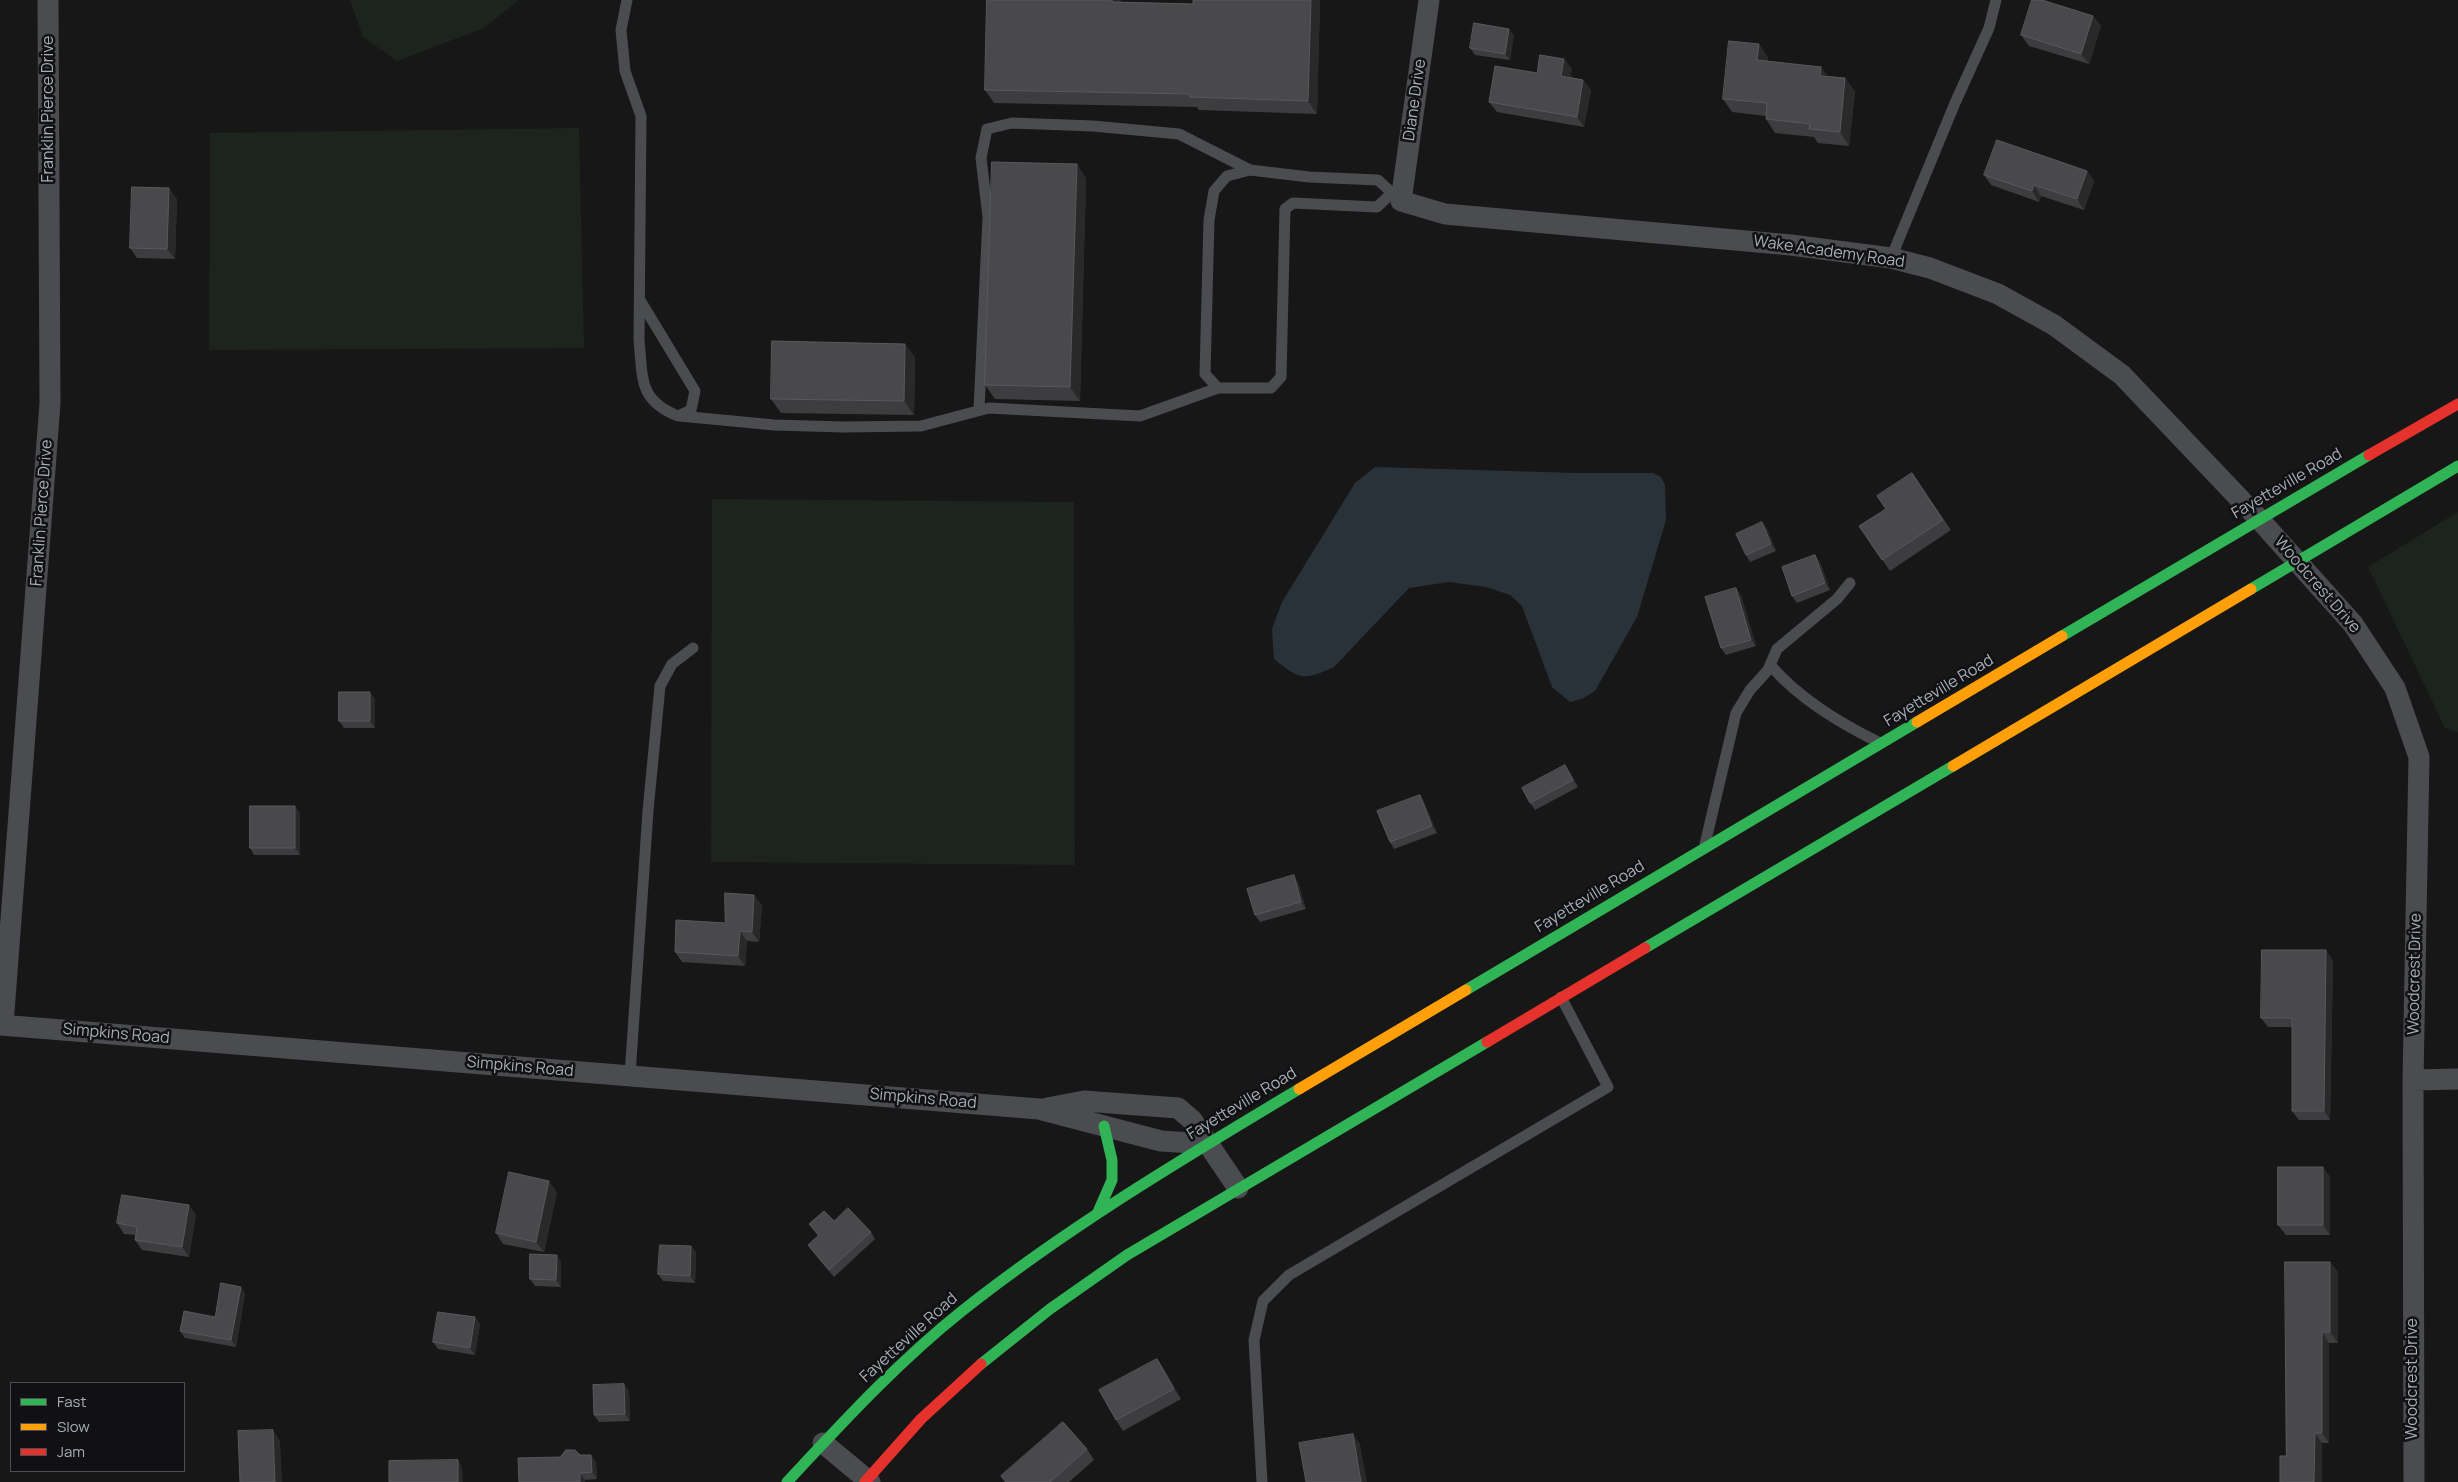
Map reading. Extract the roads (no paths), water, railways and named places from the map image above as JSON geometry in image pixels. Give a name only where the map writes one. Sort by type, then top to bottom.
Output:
[{"type":"highway","name":"Fayetteville Road","points":[[787,1482],[878,1385],[962,1311],[1098,1212],[1208,1144],[1704,848],[2259,519],[2458,404]]},
{"type":"highway","points":[[868,1481],[928,1412],[992,1355],[1062,1299],[1127,1255],[2458,466]]},
{"type":"highway","points":[[1098,1212],[1112,1180],[1112,1160],[1104,1126]]},
{"type":"street","name":"Franklin Pierce Drive","points":[[2,1025],[50,403],[48,0]]},
{"type":"street","name":"Diane Drive","points":[[1396,197],[1429,0]]},
{"type":"street","name":"Wake Academy Road","points":[[1396,197],[1445,214],[1791,245],[1891,258],[1930,268],[1998,294],[2054,325],[2122,375],[2259,519]]},
{"type":"street","name":"Woodcrest Drive","points":[[2259,519],[2353,624],[2395,688],[2419,757],[2413,1080],[2414,1482]]},
{"type":"street","name":"Simpkins Road","points":[[2,1025],[1039,1109],[1161,1141],[1208,1144]]},
{"type":"street","points":[[2413,1080],[2458,1079]]},
{"type":"street","name":"Simpkins Road","points":[[1039,1109],[1084,1101],[1178,1108],[1192,1120],[1238,1188]]},
{"type":"street","points":[[823,1444],[868,1481]]},
{"type":"lane","points":[[627,0],[621,30],[624,63],[641,116],[641,365],[648,395],[661,409],[678,416],[782,425],[921,426],[989,408],[1140,416],[1218,388],[1271,388],[1281,377],[1285,209],[1293,203],[1377,207],[1396,197],[1378,180],[1309,177],[1250,170],[1179,134],[1093,126],[1012,123],[987,129],[981,158],[988,217],[979,410]]},
{"type":"lane","points":[[1891,258],[1955,103],[1989,28],[1996,0]]},
{"type":"lane","points":[[1218,388],[1205,374],[1208,220],[1214,191],[1227,176],[1250,170]]},
{"type":"lane","points":[[640,300],[695,391],[691,410],[678,416]]},
{"type":"lane","points":[[1704,848],[1736,713],[1770,665],[1777,649],[1837,599],[1850,583]]},
{"type":"lane","points":[[630,1076],[648,811],[660,686],[672,664],[693,648]]},
{"type":"lane","points":[[1770,665],[1789,686],[1849,727],[1881,744]]},
{"type":"lane","points":[[1262,1482],[1254,1340],[1263,1301],[1289,1276],[1608,1087],[1562,997]]}]
